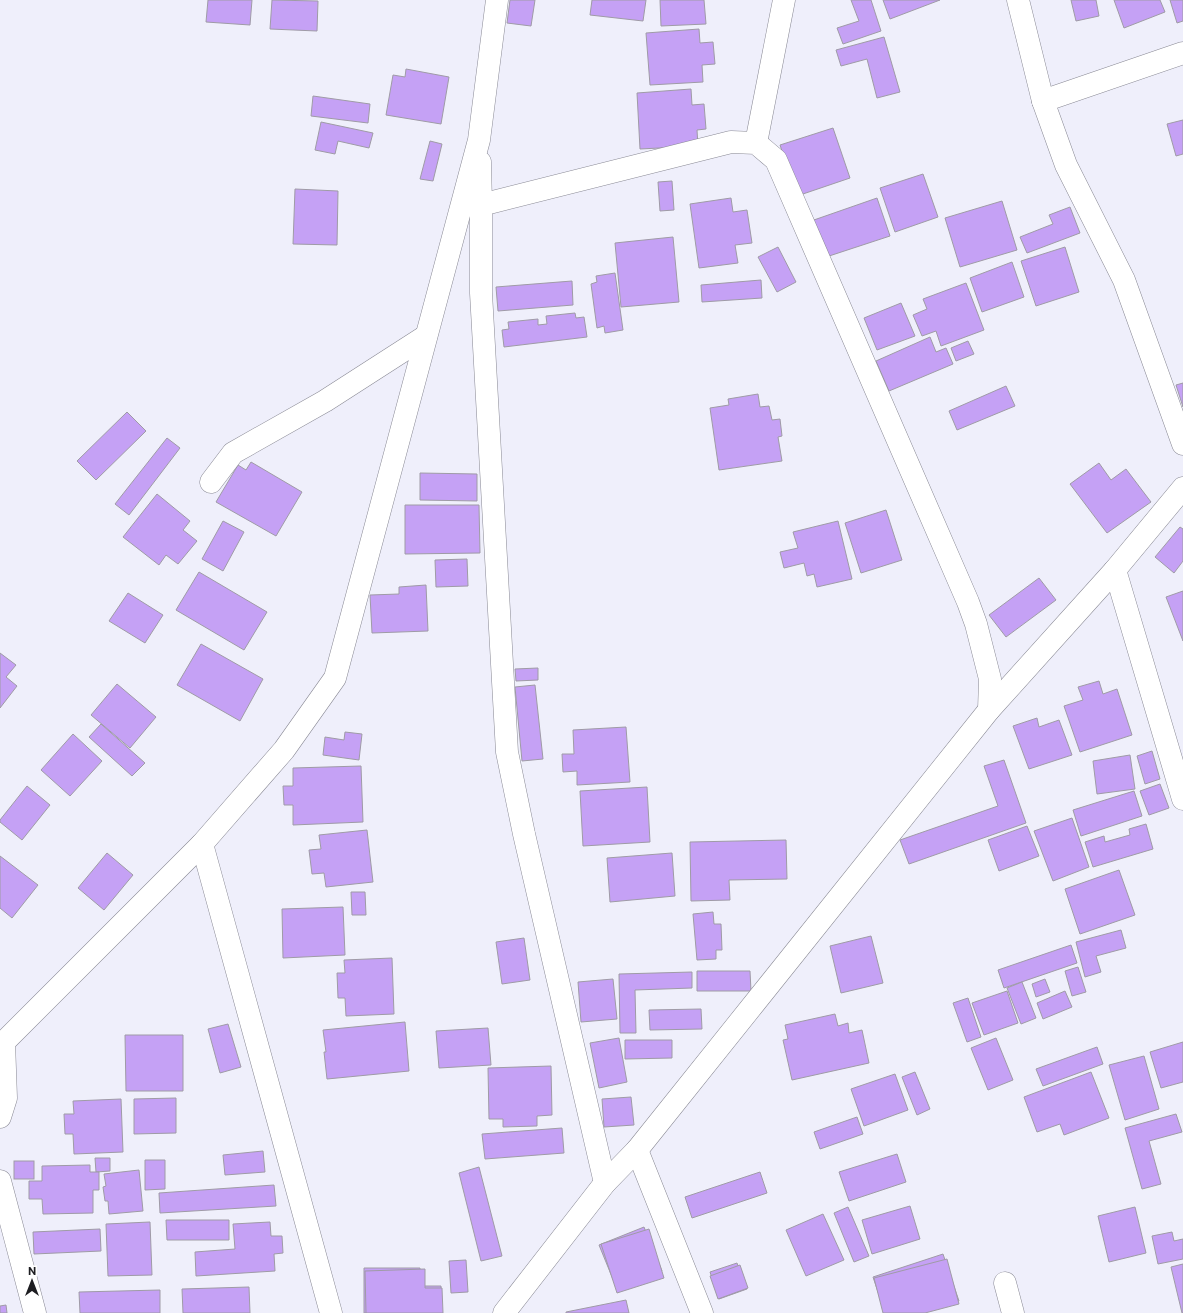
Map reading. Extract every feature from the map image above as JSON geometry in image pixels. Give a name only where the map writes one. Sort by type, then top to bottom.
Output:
[{"type":"street","points":[[0,1117],[6,1098],[2,1044],[202,844],[284,750],[335,678],[479,140],[497,0]]},
{"type":"street","points":[[756,143],[784,0]]},
{"type":"street","points":[[1018,0],[1042,101],[1066,165],[1124,280],[1183,444]]},
{"type":"street","points":[[1042,101],[1183,53]]},
{"type":"street","points":[[479,140],[482,205],[481,293],[507,752],[524,834],[605,1183]]},
{"type":"street","points":[[482,205],[731,142],[756,143],[776,160],[968,602],[976,624],[990,679],[989,710]]},
{"type":"street","points":[[211,482],[233,453],[325,401],[426,336]]},
{"type":"street","points":[[504,1313],[605,1183],[637,1150],[989,710],[1115,570],[1183,488]]},
{"type":"street","points":[[1115,570],[1183,799]]},
{"type":"street","points":[[202,844],[331,1313]]},
{"type":"street","points":[[637,1150],[702,1313]]},
{"type":"street","points":[[0,1181],[35,1313]]},
{"type":"street","points":[[1005,1283],[1013,1313]]},
{"type":"building","points":[[208,0],[252,0],[250,25],[206,22]]},
{"type":"building","points":[[272,0],[318,1],[317,31],[270,29]]},
{"type":"building","points":[[510,0],[535,0],[531,26],[507,23]]},
{"type":"building","points":[[592,0],[646,0],[643,21],[590,15]]},
{"type":"building","points":[[660,0],[704,0],[706,24],[661,26]]},
{"type":"building","points":[[851,0],[871,0],[881,31],[843,44],[837,28],[859,21]]},
{"type":"building","points":[[883,0],[940,0],[890,19]]},
{"type":"building","points":[[1071,0],[1096,0],[1099,16],[1076,21]]},
{"type":"building","points":[[1114,0],[1160,0],[1165,12],[1124,28]]},
{"type":"building","points":[[1170,0],[1183,0],[1183,21],[1177,23]]},
{"type":"building","points":[[699,29],[700,43],[713,42],[715,64],[702,65],[703,82],[650,85],[646,33]]},
{"type":"building","points":[[884,37],[900,92],[877,98],[867,59],[841,66],[836,50]]},
{"type":"building","points":[[406,69],[449,77],[441,124],[386,115],[393,75],[405,77]]},
{"type":"building","points":[[691,89],[692,105],[704,104],[706,129],[697,130],[698,146],[640,149],[637,93]]},
{"type":"building","points":[[313,96],[370,104],[368,123],[311,116]]},
{"type":"building","points":[[1183,120],[1183,154],[1176,156],[1167,124]]},
{"type":"building","points":[[321,122],[373,133],[369,148],[338,141],[335,154],[315,150]]},
{"type":"building","points":[[833,128],[850,178],[797,196],[780,145]]},
{"type":"building","points":[[430,141],[442,144],[433,181],[420,179]]},
{"type":"building","points":[[923,174],[938,217],[895,232],[880,188]]},
{"type":"building","points":[[672,181],[674,210],[660,211],[658,182]]},
{"type":"building","points":[[295,189],[338,191],[337,245],[293,244]]},
{"type":"building","points":[[731,198],[733,212],[747,210],[752,243],[735,245],[738,263],[699,268],[690,204]]},
{"type":"building","points":[[877,198],[890,236],[823,258],[811,221]]},
{"type":"building","points":[[1002,201],[1017,250],[960,267],[945,218]]},
{"type":"building","points":[[1070,207],[1080,233],[1027,253],[1020,237],[1053,224],[1049,215]]},
{"type":"building","points":[[673,237],[679,302],[621,307],[615,243]]},
{"type":"building","points":[[778,247],[796,282],[777,292],[758,257]]},
{"type":"building","points":[[1065,247],[1079,292],[1036,306],[1021,261]]},
{"type":"building","points":[[1012,262],[1024,297],[982,312],[970,278]]},
{"type":"building","points":[[615,273],[623,330],[605,333],[604,326],[597,328],[591,284],[597,282],[596,276]]},
{"type":"building","points":[[761,280],[762,298],[702,302],[701,285]]},
{"type":"building","points":[[572,281],[573,305],[498,311],[496,287]]},
{"type":"building","points":[[966,283],[984,330],[941,346],[936,331],[922,336],[913,315],[927,309],[923,299]]},
{"type":"building","points":[[901,303],[915,336],[877,350],[864,318]]},
{"type":"building","points":[[575,313],[576,318],[584,317],[587,337],[504,347],[502,330],[509,329],[508,322],[538,319],[538,325],[547,324],[546,316]]},
{"type":"building","points":[[930,337],[936,352],[946,348],[953,364],[889,391],[876,361]]},
{"type":"building","points":[[968,341],[974,354],[956,361],[951,348]]},
{"type":"building","points":[[1183,383],[1183,407],[1176,385]]},
{"type":"building","points":[[1006,386],[1015,406],[957,430],[949,411]]},
{"type":"building","points":[[758,394],[760,407],[769,406],[772,420],[780,419],[782,436],[778,437],[782,461],[719,470],[710,408],[729,405],[728,399]]},
{"type":"building","points":[[127,412],[146,431],[96,480],[77,461]]},
{"type":"building","points":[[167,438],[180,448],[129,515],[115,504]]},
{"type":"building","points":[[251,462],[302,492],[276,536],[216,502],[238,465],[246,470]]},
{"type":"building","points":[[1099,463],[1111,480],[1126,469],[1151,502],[1107,533],[1070,484]]},
{"type":"building","points":[[420,473],[477,474],[477,501],[420,500]]},
{"type":"building","points":[[157,494],[190,521],[183,530],[197,541],[178,564],[166,555],[159,565],[123,537]]},
{"type":"building","points":[[405,505],[479,505],[480,553],[405,554]]},
{"type":"building","points":[[886,510],[902,560],[861,573],[845,523]]},
{"type":"building","points":[[223,521],[244,532],[223,571],[202,559]]},
{"type":"building","points":[[838,521],[852,579],[817,587],[814,574],[807,576],[804,563],[784,568],[780,552],[798,548],[793,532]]},
{"type":"building","points":[[1180,527],[1183,529],[1183,561],[1174,573],[1155,557]]},
{"type":"building","points":[[467,559],[468,586],[436,587],[435,560]]},
{"type":"building","points":[[199,572],[267,612],[244,650],[176,610]]},
{"type":"building","points":[[1039,578],[1056,600],[1006,637],[989,615]]},
{"type":"building","points":[[426,585],[428,631],[372,633],[370,595],[399,594],[399,587]]},
{"type":"building","points":[[1183,591],[1183,641],[1166,597]]},
{"type":"building","points":[[128,593],[163,615],[145,643],[109,621]]},
{"type":"building","points":[[201,644],[263,679],[240,721],[177,685]]},
{"type":"building","points":[[0,653],[16,665],[6,677],[17,686],[0,708]]},
{"type":"building","points":[[538,668],[538,680],[516,681],[515,669]]},
{"type":"building","points":[[1099,681],[1103,694],[1117,689],[1132,735],[1080,752],[1064,706],[1083,700],[1078,687]]},
{"type":"building","points":[[117,684],[156,717],[130,748],[91,715]]},
{"type":"building","points":[[535,685],[543,759],[522,761],[515,687]]},
{"type":"building","points":[[1037,718],[1039,727],[1059,720],[1072,755],[1029,769],[1013,726]]},
{"type":"building","points":[[101,724],[145,763],[132,776],[89,737]]},
{"type":"building","points":[[626,727],[630,782],[577,785],[577,771],[563,772],[562,754],[574,754],[573,730]]},
{"type":"building","points":[[345,732],[362,734],[359,760],[323,755],[325,737],[344,740]]},
{"type":"building","points":[[73,734],[102,761],[70,796],[41,770]]},
{"type":"building","points":[[1152,751],[1160,779],[1145,784],[1137,756]]},
{"type":"building","points":[[1130,755],[1135,789],[1097,794],[1093,761]]},
{"type":"building","points":[[1004,760],[1026,823],[909,864],[900,840],[998,806],[984,766]]},
{"type":"building","points":[[361,766],[363,822],[293,825],[293,805],[284,805],[283,786],[293,786],[293,768]]},
{"type":"building","points":[[1160,784],[1169,808],[1149,815],[1140,791]]},
{"type":"building","points":[[27,786],[50,805],[22,840],[0,822],[0,820]]},
{"type":"building","points":[[647,787],[650,842],[583,846],[580,791]]},
{"type":"building","points":[[1134,791],[1142,816],[1081,836],[1073,810]]},
{"type":"building","points":[[1072,818],[1089,867],[1053,881],[1034,831]]},
{"type":"building","points":[[1146,824],[1153,849],[1093,867],[1085,842],[1104,836],[1105,842],[1130,835],[1129,829]]},
{"type":"building","points":[[1027,826],[1039,856],[999,871],[988,840]]},
{"type":"building","points":[[367,830],[373,882],[326,887],[324,873],[312,874],[309,850],[321,849],[319,835]]},
{"type":"building","points":[[786,840],[787,879],[729,880],[730,900],[691,901],[690,842]]},
{"type":"building","points":[[107,853],[133,875],[104,910],[78,888]]},
{"type":"building","points":[[672,853],[675,896],[610,902],[607,858]]},
{"type":"building","points":[[0,856],[38,885],[12,918],[0,908]]},
{"type":"building","points":[[1119,870],[1135,915],[1080,934],[1065,889]]},
{"type":"building","points":[[351,892],[365,892],[366,915],[352,915]]},
{"type":"building","points":[[343,907],[345,955],[283,958],[282,909]]},
{"type":"building","points":[[713,912],[714,924],[721,924],[722,950],[716,950],[716,959],[697,960],[693,914]]},
{"type":"building","points":[[1121,930],[1126,948],[1096,956],[1101,972],[1085,977],[1076,942]]},
{"type":"building","points":[[871,936],[883,983],[841,993],[830,946]]},
{"type":"building","points":[[524,938],[530,980],[502,984],[496,942]]},
{"type":"building","points":[[1071,945],[1077,963],[1004,988],[998,970]]},
{"type":"building","points":[[392,958],[394,1014],[346,1016],[345,998],[338,998],[337,973],[345,973],[344,960]]},
{"type":"building","points":[[1078,967],[1086,992],[1072,996],[1065,971]]},
{"type":"building","points":[[697,971],[750,971],[751,991],[697,991]]},
{"type":"building","points":[[692,972],[692,988],[635,990],[636,1033],[620,1033],[619,974]]},
{"type":"building","points":[[613,979],[617,1019],[581,1022],[578,982]]},
{"type":"building","points":[[1045,979],[1050,992],[1036,997],[1032,984]]},
{"type":"building","points":[[1022,982],[1036,1018],[1021,1024],[1007,988]]},
{"type":"building","points":[[1007,991],[1018,1023],[984,1035],[972,1003]]},
{"type":"building","points":[[1065,991],[1072,1007],[1043,1019],[1037,1003]]},
{"type":"building","points":[[968,998],[981,1037],[967,1042],[953,1003]]},
{"type":"building","points":[[701,1009],[702,1029],[650,1030],[649,1010]]},
{"type":"building","points":[[835,1014],[838,1026],[848,1023],[849,1033],[862,1030],[869,1063],[792,1080],[783,1040],[788,1039],[785,1025]]},
{"type":"building","points":[[405,1022],[409,1071],[327,1079],[324,1052],[326,1052],[323,1030]]},
{"type":"building","points":[[228,1024],[241,1067],[220,1073],[208,1029]]},
{"type":"building","points":[[488,1028],[491,1065],[439,1068],[436,1031]]},
{"type":"building","points":[[125,1035],[183,1035],[183,1091],[126,1091]]},
{"type":"building","points":[[619,1038],[627,1082],[599,1088],[590,1043]]},
{"type":"building","points":[[996,1038],[1013,1080],[988,1090],[971,1048]]},
{"type":"building","points":[[625,1040],[672,1040],[672,1058],[625,1059]]},
{"type":"building","points":[[1183,1042],[1183,1082],[1161,1088],[1150,1052]]},
{"type":"building","points":[[1097,1047],[1103,1064],[1043,1086],[1036,1069]]},
{"type":"building","points":[[1144,1056],[1159,1109],[1125,1120],[1109,1065]]},
{"type":"building","points":[[551,1066],[552,1115],[537,1116],[537,1126],[503,1127],[503,1119],[489,1119],[488,1068]]},
{"type":"building","points":[[915,1072],[930,1109],[917,1115],[902,1077]]},
{"type":"building","points":[[1091,1072],[1109,1118],[1064,1135],[1060,1124],[1037,1132],[1024,1097]]},
{"type":"building","points":[[895,1074],[908,1110],[864,1126],[851,1089]]},
{"type":"building","points":[[631,1097],[634,1125],[604,1127],[602,1099]]},
{"type":"building","points":[[176,1098],[176,1133],[134,1134],[134,1099]]},
{"type":"building","points":[[121,1099],[123,1152],[74,1154],[73,1134],[65,1134],[64,1114],[74,1114],[73,1101]]},
{"type":"building","points":[[1176,1114],[1182,1132],[1149,1141],[1161,1184],[1142,1189],[1125,1128]]},
{"type":"building","points":[[857,1117],[863,1134],[820,1149],[814,1132]]},
{"type":"building","points":[[562,1128],[564,1153],[485,1159],[482,1134]]},
{"type":"building","points":[[263,1151],[265,1172],[225,1175],[223,1155]]},
{"type":"building","points":[[897,1154],[906,1182],[849,1201],[839,1172]]},
{"type":"building","points":[[95,1158],[110,1158],[110,1171],[96,1172]]},
{"type":"building","points":[[145,1160],[165,1160],[165,1189],[145,1190]]},
{"type":"building","points":[[14,1161],[34,1161],[34,1179],[14,1179]]},
{"type":"building","points":[[90,1165],[90,1172],[99,1172],[99,1190],[93,1190],[93,1213],[43,1214],[42,1199],[29,1199],[29,1181],[42,1181],[42,1166]]},
{"type":"building","points":[[479,1167],[502,1256],[481,1261],[459,1173]]},
{"type":"building","points":[[139,1170],[143,1211],[109,1214],[108,1201],[105,1201],[103,1187],[106,1186],[104,1174]]},
{"type":"building","points":[[760,1172],[767,1193],[692,1218],[685,1197]]},
{"type":"building","points":[[274,1185],[276,1206],[160,1213],[159,1193]]},
{"type":"building","points":[[910,1206],[920,1239],[872,1254],[862,1220]]},
{"type":"building","points":[[848,1207],[869,1256],[854,1262],[834,1213]]},
{"type":"building","points":[[1135,1207],[1146,1253],[1109,1262],[1098,1216]]},
{"type":"building","points":[[823,1214],[844,1260],[806,1276],[786,1230]]},
{"type":"building","points":[[166,1220],[229,1220],[229,1240],[167,1240]]},
{"type":"building","points":[[150,1222],[152,1275],[108,1276],[106,1224]]},
{"type":"building","points":[[270,1222],[271,1236],[282,1236],[283,1253],[274,1254],[275,1271],[196,1276],[195,1252],[235,1249],[233,1224]]},
{"type":"building","points":[[644,1227],[662,1271],[617,1289],[599,1245]]},
{"type":"building","points":[[100,1229],[101,1251],[34,1254],[33,1232]]},
{"type":"building","points":[[649,1229],[664,1278],[617,1293],[601,1244]]},
{"type":"building","points":[[1172,1232],[1174,1241],[1183,1239],[1183,1259],[1158,1264],[1152,1236]]},
{"type":"building","points":[[943,1254],[959,1301],[921,1313],[885,1313],[873,1277]]},
{"type":"building","points":[[947,1259],[959,1304],[925,1313],[883,1313],[874,1278]]},
{"type":"building","points":[[466,1260],[468,1292],[451,1293],[449,1261]]},
{"type":"building","points":[[737,1263],[747,1289],[719,1299],[710,1272]]},
{"type":"building","points":[[1183,1264],[1183,1313],[1182,1313],[1171,1267]]},
{"type":"building","points":[[740,1265],[748,1288],[718,1299],[710,1276]]},
{"type":"building","points":[[364,1268],[420,1268],[420,1286],[441,1286],[441,1313],[364,1313]]},
{"type":"building","points":[[425,1269],[425,1288],[442,1288],[443,1313],[366,1313],[365,1271]]},
{"type":"building","points":[[249,1287],[250,1313],[183,1313],[182,1289]]},
{"type":"building","points":[[160,1290],[160,1313],[80,1313],[79,1292]]},
{"type":"building","points":[[626,1300],[629,1313],[566,1313],[566,1312]]},
{"type":"building","points":[[6,1305],[7,1313],[0,1313],[0,1306]]}]
